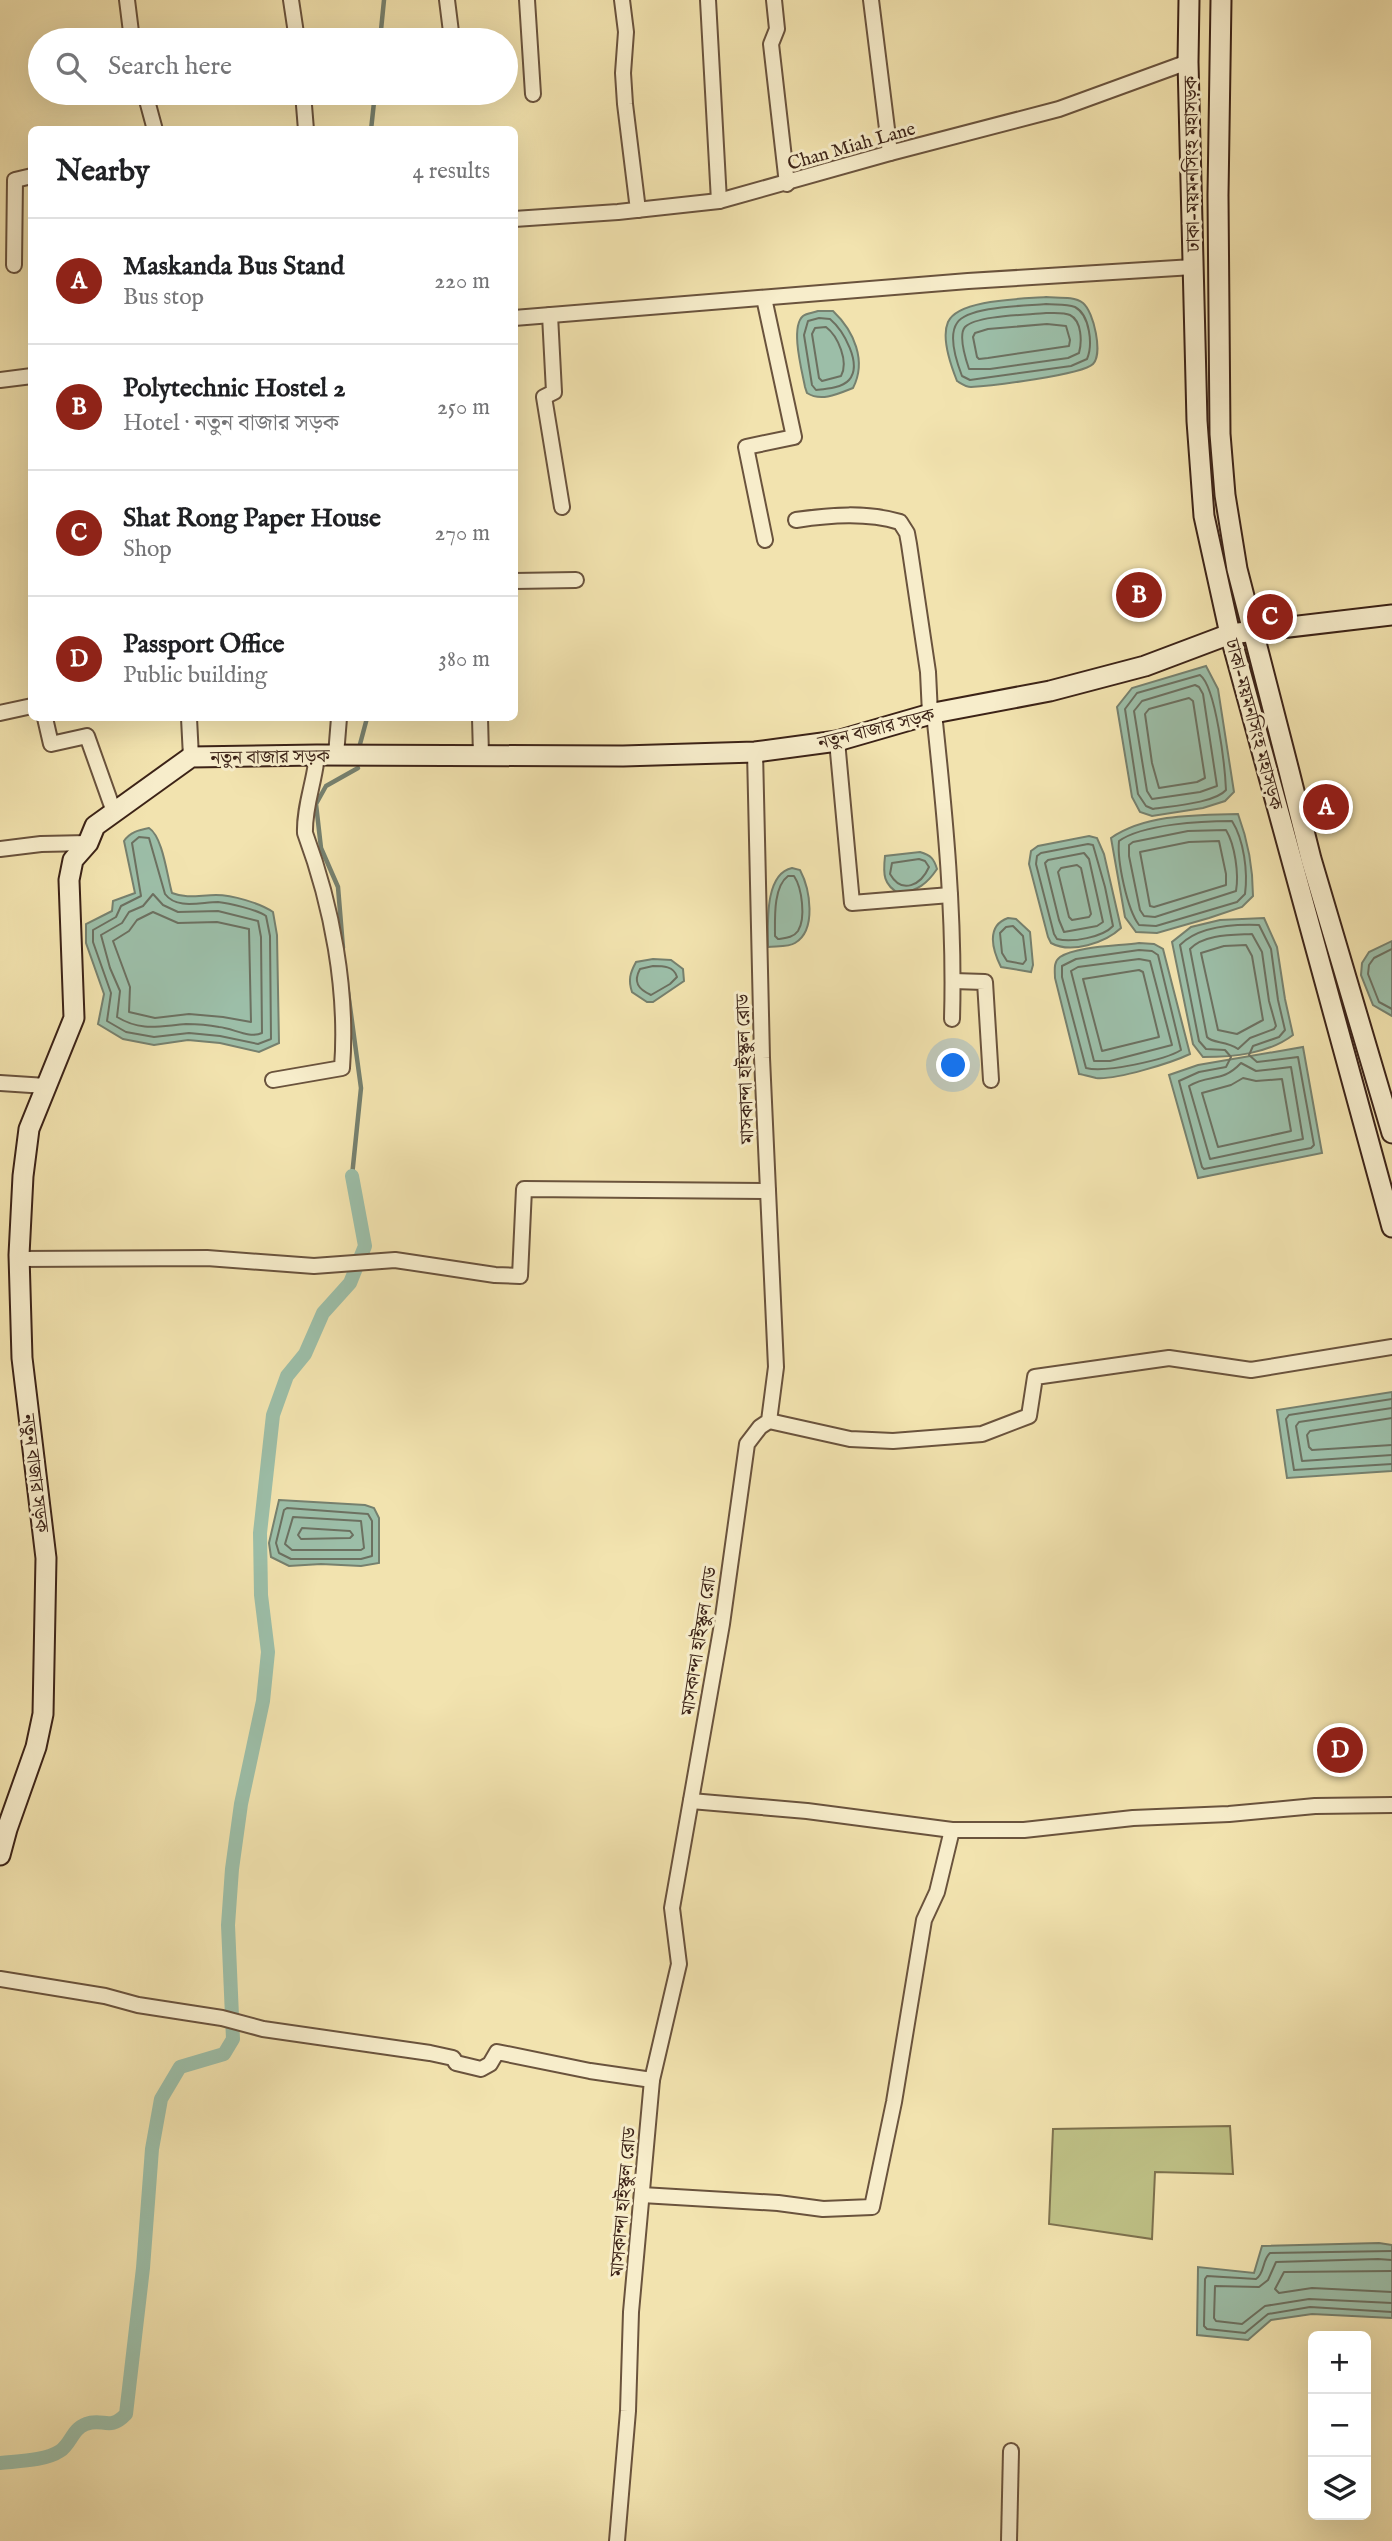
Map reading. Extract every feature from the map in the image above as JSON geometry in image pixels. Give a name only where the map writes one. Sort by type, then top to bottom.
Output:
[{"type":"main road","name":"ঢাকা-ময়মনসিংহ মহাসড়ক","points":[[1189,0],[1188,62],[1197,421],[1204,516],[1230,634],[1392,1227]]},
{"type":"main road","name":"ঢাকা-ময়মনসিংহ মহাসড়ক","points":[[1222,0],[1218,195],[1220,434],[1225,495],[1237,569],[1311,859],[1392,1133]]},
{"type":"main road","name":"নতুন বাজার সড়ক","points":[[0,1855],[36,1747],[43,1714],[46,1559],[22,1358],[19,1259],[23,1176],[29,1129],[74,1018],[69,880],[73,860],[88,843],[95,826],[191,757],[623,756],[755,752],[837,741],[932,714],[1050,691],[1145,666],[1230,634],[1392,615]]},
{"type":"street","points":[[127,0],[130,28]]},
{"type":"street","points":[[291,0],[294,28]]},
{"type":"street","points":[[447,0],[450,28]]},
{"type":"street","points":[[527,0],[533,94]]},
{"type":"street","points":[[622,0],[626,32],[623,73],[625,104],[638,210]]},
{"type":"street","points":[[708,0],[719,201]]},
{"type":"street","points":[[774,0],[777,29],[771,44],[788,184]]},
{"type":"street","points":[[871,0],[890,153]]},
{"type":"street","name":"Chan Miah Lane","points":[[518,219],[719,201],[1059,109],[1188,62]]},
{"type":"street","points":[[148,105],[154,126]]},
{"type":"street","points":[[304,105],[306,126]]},
{"type":"street","points":[[14,265],[7,237],[15,180],[28,177]]},
{"type":"street","points":[[518,318],[968,281],[1193,267]]},
{"type":"street","points":[[764,298],[794,437],[746,447],[765,540]]},
{"type":"street","points":[[550,315],[554,392],[544,397],[562,506]]},
{"type":"street","points":[[0,380],[28,376]]},
{"type":"street","points":[[796,520],[863,514],[900,522],[907,533],[929,672],[947,831],[954,958],[952,1020]]},
{"type":"street","points":[[518,581],[576,580]]},
{"type":"street","points":[[0,713],[28,707]]},
{"type":"street","points":[[47,721],[51,744],[87,736],[114,812]]},
{"type":"street","points":[[190,721],[191,757]]},
{"type":"street","points":[[273,1080],[342,1068],[345,1030],[330,910],[305,833],[304,820],[316,773],[327,755],[338,721]]},
{"type":"street","points":[[480,721],[481,755]]},
{"type":"street","points":[[837,741],[852,903],[950,895]]},
{"type":"street","name":"মাসকান্দা হাইস্কুল রোড","points":[[617,2541],[628,2411],[631,2312],[652,2080],[679,1964],[672,1908],[722,1624],[747,1444],[760,1427],[769,1421],[776,1367],[762,1058],[755,752]]},
{"type":"street","points":[[0,849],[41,844],[88,843]]},
{"type":"street","points":[[953,981],[985,982],[991,1080]]},
{"type":"street","points":[[0,1083],[46,1086]]},
{"type":"street","points":[[19,1259],[207,1258],[314,1266],[395,1260],[495,1275],[520,1276],[524,1189],[768,1191]]},
{"type":"street","points":[[769,1421],[850,1439],[893,1441],[982,1434],[1029,1416],[1035,1377],[1168,1358],[1251,1370],[1392,1347]]},
{"type":"street","points":[[691,1801],[807,1811],[952,1830],[1024,1830],[1133,1818],[1229,1815],[1315,1806],[1392,1805]]},
{"type":"street","points":[[642,2194],[778,2203],[823,2209],[872,2207],[894,2102],[924,1920],[937,1892],[952,1830]]},
{"type":"street","points":[[0,1979],[222,2018],[301,2036],[430,2053],[453,2058],[456,2063],[481,2069],[490,2063],[497,2052],[590,2071],[652,2080]]},
{"type":"street","points":[[1009,2541],[1011,2451]]},
{"type":"green space","points":[[1230,2126],[1233,2174],[1155,2172],[1152,2239],[1049,2224],[1053,2129]]},
{"type":"water","points":[[1046,297],[1075,299],[1087,308],[1094,324],[1097,343],[1093,364],[1055,376],[997,385],[969,387],[957,381],[946,336],[948,322],[954,314],[992,302]]},
{"type":"water","points":[[818,311],[833,311],[847,328],[856,347],[859,367],[853,388],[824,397],[807,393],[797,339],[797,329],[803,316]]},
{"type":"water","points":[[1206,666],[1218,689],[1234,792],[1225,801],[1203,808],[1152,816],[1140,812],[1132,797],[1117,707],[1132,688]]},
{"type":"water","points":[[1238,814],[1249,854],[1253,896],[1242,907],[1209,918],[1157,933],[1136,932],[1125,917],[1111,838],[1125,830],[1155,820]]},
{"type":"water","points":[[149,828],[161,848],[172,893],[188,896],[230,896],[273,912],[277,935],[279,1043],[259,1052],[220,1043],[188,1040],[154,1045],[123,1039],[98,1024],[104,994],[86,943],[86,924],[112,911],[113,901],[135,893],[124,841],[132,833]]},
{"type":"water","points":[[1089,836],[1097,838],[1104,854],[1121,928],[1088,945],[1059,946],[1051,943],[1048,937],[1029,864],[1031,851],[1038,846]]},
{"type":"water","points":[[920,852],[931,858],[937,869],[922,886],[900,894],[890,887],[885,878],[885,856]]},
{"type":"water","points":[[792,868],[800,870],[807,888],[809,919],[806,929],[795,943],[768,947],[768,914],[772,890],[783,872]]},
{"type":"water","points":[[1008,918],[1016,919],[1030,932],[1033,965],[1031,972],[1001,967],[998,961],[994,933],[996,927]]},
{"type":"water","points":[[1264,918],[1277,947],[1293,1035],[1261,1050],[1238,1055],[1203,1057],[1193,1044],[1172,942],[1191,927],[1220,920]]},
{"type":"water","points":[[1392,941],[1392,1016],[1373,1005],[1361,975],[1362,963],[1369,952]]},
{"type":"water","points":[[1139,943],[1154,944],[1163,949],[1190,1054],[1130,1074],[1096,1078],[1079,1074],[1055,978],[1056,961],[1067,953],[1076,951]]},
{"type":"water","points":[[671,960],[683,969],[684,981],[653,1002],[647,1002],[632,992],[630,977],[636,962]]},
{"type":"water","points":[[1303,1047],[1322,1153],[1198,1178],[1169,1075],[1198,1065]]},
{"type":"water","points":[[1392,1392],[1392,1471],[1287,1478],[1277,1410]]},
{"type":"water","points":[[279,1500],[365,1505],[374,1508],[379,1518],[379,1563],[361,1566],[289,1566],[271,1557],[269,1543]]},
{"type":"water","points":[[1392,2245],[1392,2318],[1312,2314],[1271,2320],[1248,2340],[1197,2335],[1198,2267],[1254,2273],[1262,2246]]},
{"type":"waterway","points":[[381,28],[384,0]]},
{"type":"waterway","points":[[371,126],[374,105]]},
{"type":"waterway","points":[[359,748],[366,721]]},
{"type":"waterway","points":[[343,948],[338,887],[321,848],[316,804],[326,786],[358,768]]},
{"type":"waterway","points":[[348,992],[361,1088],[352,1176]]},
{"type":"waterway","points":[[0,2463],[47,2457],[64,2448],[81,2426],[92,2422],[115,2422],[126,2414],[143,2268],[152,2149],[161,2099],[180,2067],[224,2054],[233,2039],[228,1925],[241,1804],[263,1701],[268,1652],[261,1595],[260,1533],[273,1415],[287,1376],[305,1354],[323,1313],[350,1283],[365,1246],[352,1176]]},
{"type":"place","name":"Polytechnic Hostel 2","points":[[1139,595]]},
{"type":"place","name":"Shat Rong Paper House","points":[[1270,617]]},
{"type":"place","name":"Maskanda Bus Stand","points":[[1326,807]]},
{"type":"place","name":"Passport Office","points":[[1340,1750]]}]
